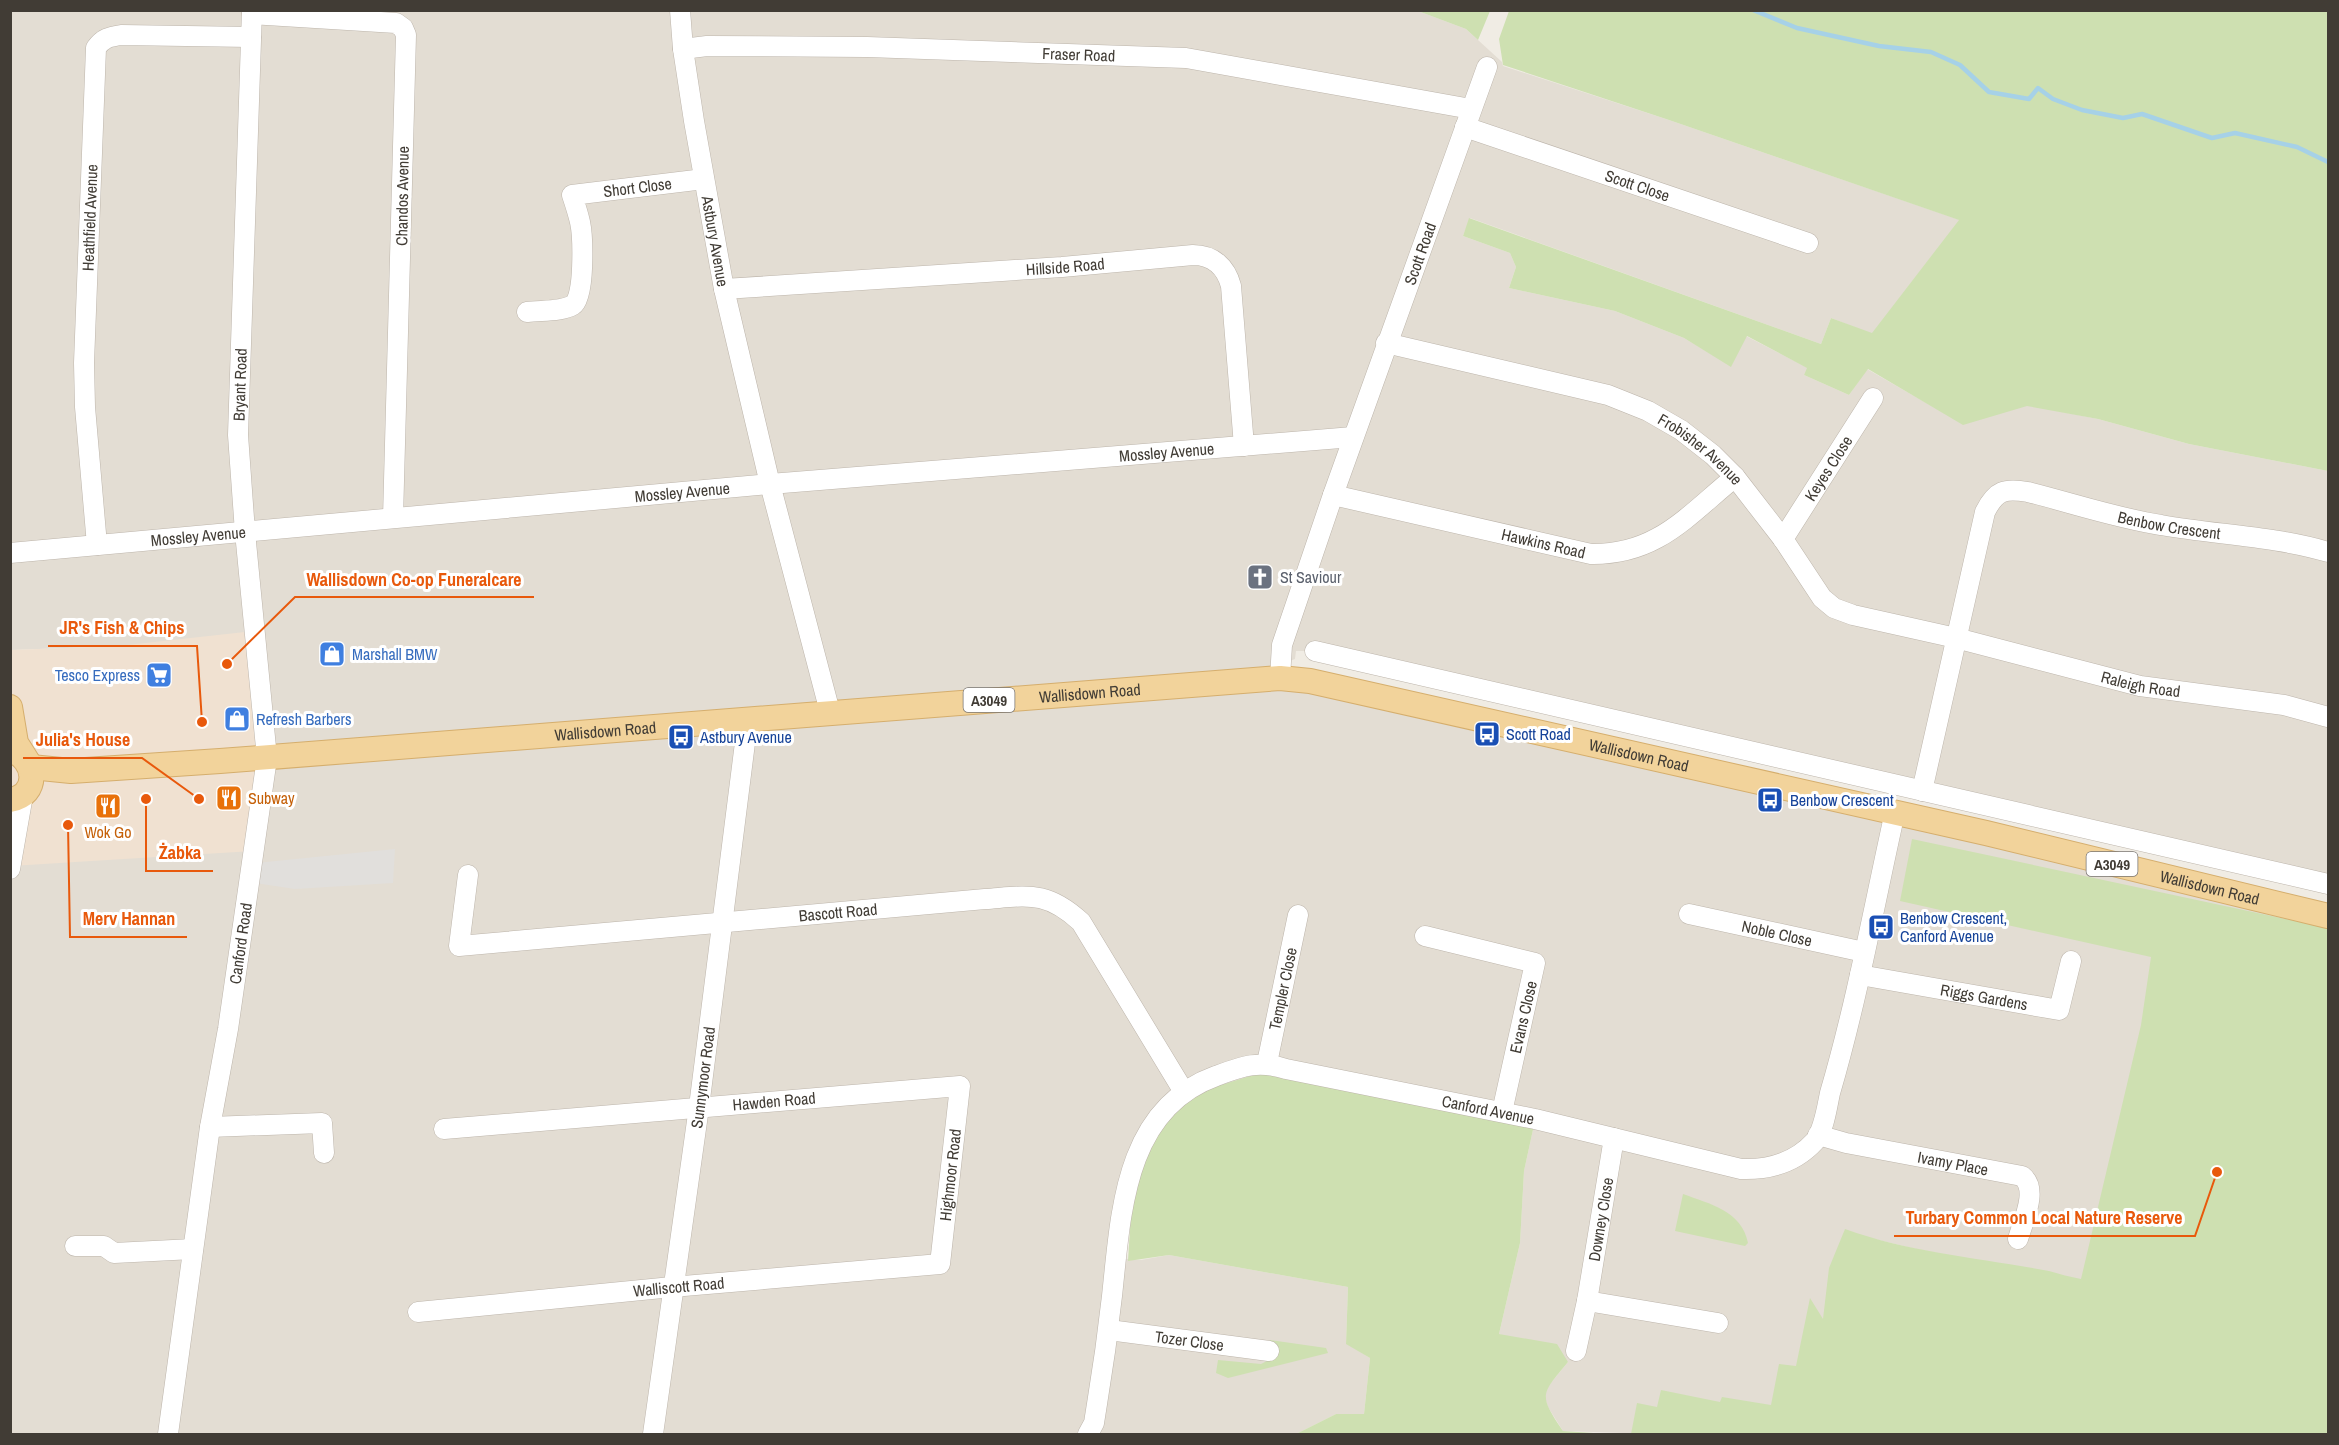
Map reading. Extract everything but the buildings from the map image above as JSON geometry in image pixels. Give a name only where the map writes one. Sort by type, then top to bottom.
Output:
[{"type":"main road","name":"Wallisdown Road","points":[[22,777],[71,771],[267,758],[1280,678],[1310,681],[1895,812],[2328,916]]},
{"type":"main road","points":[[10,707],[22,777]]},
{"type":"street","name":"Astbury Avenue","points":[[680,10],[683,49],[724,289],[770,484],[830,712]]},
{"type":"street","name":"Bryant Road","points":[[252,12],[238,409],[245,532],[267,758]]},
{"type":"street","name":"Chandos Avenue","points":[[252,12],[396,23],[403,28],[406,35],[393,518]]},
{"type":"street","name":"Heathfield Avenue","points":[[97,545],[85,407],[84,363],[96,48],[109,37],[121,35],[251,37]]},
{"type":"street","name":"Fraser Road","points":[[683,49],[707,46],[867,47],[1186,58],[1468,118]]},
{"type":"street","name":"Scott Road","points":[[1280,678],[1282,645],[1386,343],[1486,67]]},
{"type":"street","name":"Scott Close","points":[[1468,118],[1808,243]]},
{"type":"street","name":"Short Close","points":[[527,312],[562,308],[575,304],[579,299],[582,274],[580,225],[573,195],[704,180]]},
{"type":"street","name":"Hillside Road","points":[[724,289],[1062,267],[1193,255],[1208,256],[1222,267],[1230,286],[1244,446]]},
{"type":"street","name":"Frobisher Avenue","points":[[1386,343],[1608,395],[1648,411],[1681,430],[1713,455],[1735,477],[1822,598],[1834,608],[1853,615],[1956,639]]},
{"type":"street","name":"Keyes Close","points":[[1782,540],[1873,398]]},
{"type":"street","name":"Mossley Avenue","points":[[10,553],[770,484],[1353,437]]},
{"type":"street","name":"Hawkins Road","points":[[1333,495],[1591,554],[1609,554],[1634,550],[1658,539],[1735,477]]},
{"type":"street","name":"Benbow Crescent","points":[[1922,791],[1985,512],[1991,499],[2002,491],[2028,492],[2117,516],[2161,525],[2288,542],[2328,552]]},
{"type":"street","name":"Raleigh Road","points":[[1956,639],[2140,686],[2284,705],[2328,717]]},
{"type":"street","name":"Wallisdown Road","points":[[1315,651],[2328,884]]},
{"type":"street","name":"Sunnymoor Road","points":[[653,1434],[699,1107],[748,719]]},
{"type":"street","name":"Canford Road","points":[[168,1434],[210,1127],[228,1029],[267,758]]},
{"type":"street","points":[[10,869],[22,777]]},
{"type":"street","points":[[1986,833],[1994,806]]},
{"type":"street","name":"Canford Avenue","points":[[1088,1434],[1096,1414],[1125,1199],[1135,1159],[1147,1133],[1184,1092],[1220,1074],[1237,1068],[1267,1063],[1286,1069],[1502,1112],[1741,1169],[1755,1170],[1773,1167],[1803,1152],[1818,1135],[1844,1046],[1895,812]]},
{"type":"street","name":"Bascott Road","points":[[468,875],[459,946],[1029,896],[1048,900],[1064,907],[1081,922],[1184,1092]]},
{"type":"street","name":"Noble Close","points":[[1689,914],[1864,952]]},
{"type":"street","name":"Templer Close","points":[[1267,1063],[1298,915]]},
{"type":"street","name":"Evans Close","points":[[1425,936],[1535,963],[1502,1112]]},
{"type":"street","name":"Riggs Gardens","points":[[1860,975],[2059,1010],[2070,962]]},
{"type":"street","name":"Hawden Road","points":[[444,1129],[960,1086]]},
{"type":"street","name":"Highmoor Road","points":[[940,1264],[960,1086]]},
{"type":"street","points":[[210,1127],[322,1123],[324,1153]]},
{"type":"street","name":"Ivamy Place","points":[[1818,1135],[1846,1143],[2022,1176],[2028,1180],[2031,1190],[2019,1239]]},
{"type":"street","name":"Downey Close","points":[[1576,1351],[1587,1301],[1614,1138]]},
{"type":"street","points":[[75,1246],[104,1246],[114,1253],[193,1249]]},
{"type":"street","name":"Walliscott Road","points":[[418,1312],[940,1264]]},
{"type":"street","points":[[1587,1301],[1718,1323]]},
{"type":"street","name":"Tozer Close","points":[[1109,1330],[1269,1351]]},
{"type":"shaded area","points":[[10,11],[1418,11],[1466,29],[1502,62],[1503,66],[1669,120],[1960,220],[1872,334],[1831,318],[1821,344],[1470,218],[1463,236],[1510,253],[1516,267],[1509,288],[1615,311],[1684,338],[1731,366],[1746,336],[1808,368],[1804,375],[1849,395],[1867,369],[1963,424],[2027,405],[2098,419],[2189,444],[2328,471],[2328,885],[1315,651],[1296,651],[1295,659],[1281,664],[1280,678],[2320,914],[2109,1286],[1916,1249],[1845,1230],[1823,1321],[1782,1411],[1653,1434],[1563,1431],[1548,1407],[1544,1395],[1546,1389],[1568,1362],[1499,1334],[1520,1243],[1524,1171],[1534,1125],[1267,1063],[1184,1092],[1117,1258],[1141,1260],[1169,1255],[1348,1287],[1346,1343],[1370,1358],[1364,1414],[1336,1414],[1296,1434],[11,1434],[10,869],[118,646],[11,650]]},
{"type":"shaded area","points":[[254,631],[266,748],[253,851],[11,866],[11,650],[118,646]]},
{"type":"shaded area","points":[[395,849],[393,883],[295,889],[255,883],[256,863]]},
{"type":"green space","points":[[1490,10],[1478,40],[1466,29],[1418,11]]},
{"type":"green space","points":[[1509,11],[2328,11],[2328,471],[2189,444],[2098,419],[2027,406],[1963,425],[1868,369],[1849,395],[1804,375],[1807,368],[1747,336],[1731,367],[1684,338],[1615,311],[1509,288],[1516,267],[1510,253],[1463,236],[1469,218],[1821,344],[1831,318],[1872,333],[1959,220],[1503,65],[1499,39]]},
{"type":"green space","points":[[1912,839],[2328,928],[2328,1434],[1631,1434],[1637,1403],[1657,1407],[1661,1390],[1720,1402],[1722,1397],[1771,1405],[1779,1364],[1796,1366],[1810,1298],[1823,1319],[1829,1268],[1845,1229],[1895,1244],[2049,1271],[2081,1279],[2141,1025],[2151,957],[1900,901]]},
{"type":"green space","points":[[1263,1072],[1534,1125],[1524,1171],[1520,1243],[1499,1334],[1557,1344],[1568,1362],[1548,1389],[1546,1402],[1549,1409],[1563,1431],[1609,1434],[1296,1434],[1336,1414],[1364,1414],[1370,1358],[1346,1344],[1348,1287],[1169,1255],[1128,1261],[1132,1197],[1153,1134],[1188,1099],[1211,1088]]},
{"type":"green space","points":[[1683,1194],[1714,1205],[1732,1216],[1745,1232],[1748,1243],[1745,1246],[1675,1231]]},
{"type":"green space","points":[[1270,1340],[1326,1348],[1328,1353],[1228,1378],[1216,1373],[1218,1360],[1261,1364],[1267,1361]]},
{"type":"waterway","points":[[1753,10],[1797,28],[1879,46],[1931,52],[1960,65],[1989,92],[2029,99],[2038,88],[2053,99],[2082,110],[2123,118],[2142,114],[2212,138],[2235,133],[2297,147],[2328,162]]},
{"type":"place","name":"St Saviour","points":[[1260,577]]},
{"type":"place","name":"Marshall BMW","points":[[332,654]]},
{"type":"place","name":"Wallisdown Co-op Funeralcare","points":[[227,664]]},
{"type":"place","name":"Tesco Express","points":[[159,675]]},
{"type":"place","name":"Refresh Barbers","points":[[237,719]]},
{"type":"place","name":"JR's Fish & Chips","points":[[202,722]]},
{"type":"place","name":"Scott Road","points":[[1487,734]]},
{"type":"place","name":"Astbury Avenue","points":[[681,737]]},
{"type":"place","name":"Subway","points":[[229,798]]},
{"type":"place","name":"Żabka","points":[[146,799]]},
{"type":"place","name":"Julia's House","points":[[199,799]]},
{"type":"place","name":"Benbow Crescent","points":[[1770,800]]},
{"type":"place","name":"Wok Go","points":[[108,806]]},
{"type":"place","name":"Merv Hannan","points":[[68,825]]},
{"type":"place","name":"Benbow Crescent, Canford Avenue","points":[[1881,927]]},
{"type":"place","name":"Turbary Common Local Nature Reserve","points":[[2217,1172]]}]
